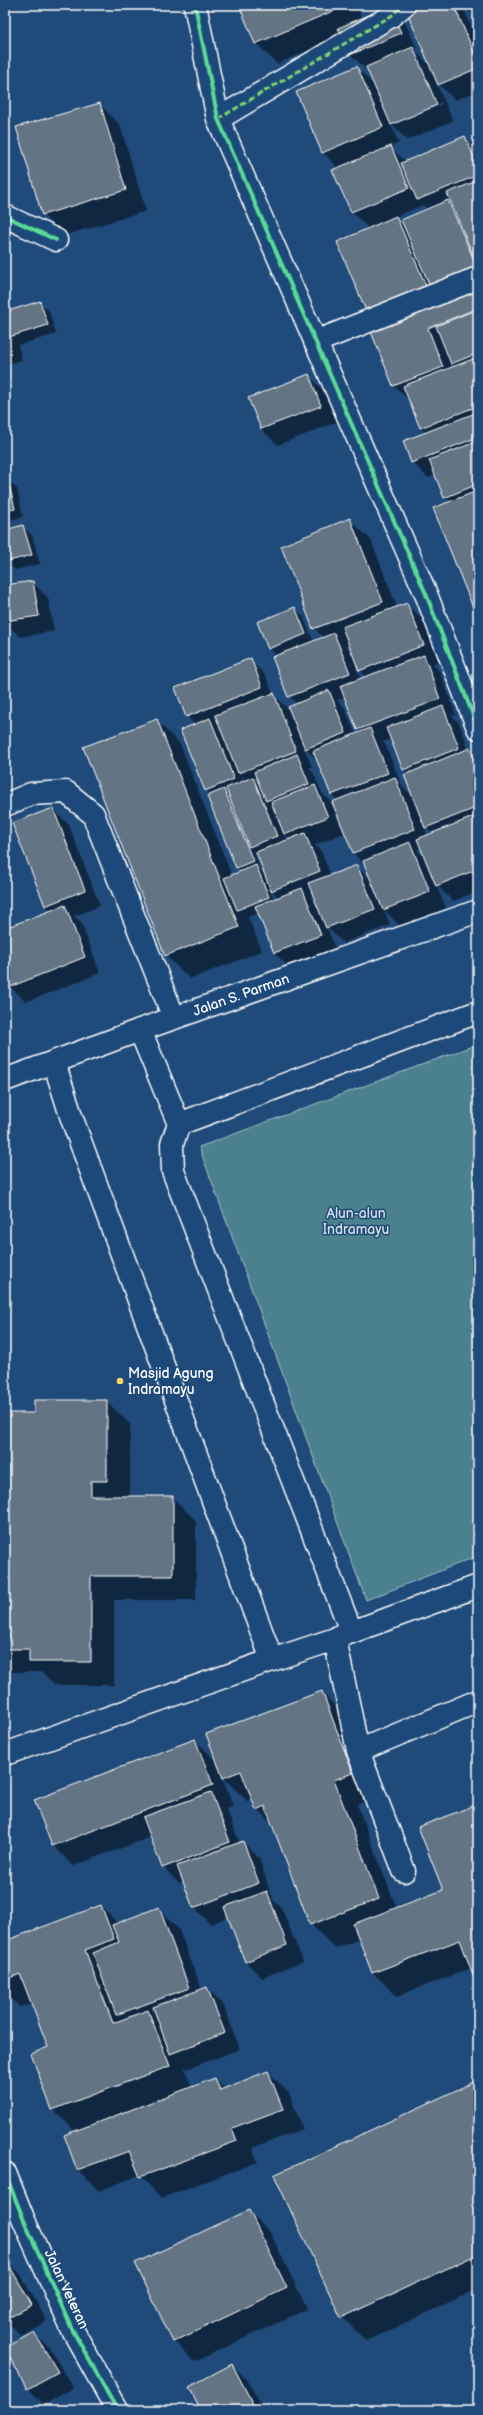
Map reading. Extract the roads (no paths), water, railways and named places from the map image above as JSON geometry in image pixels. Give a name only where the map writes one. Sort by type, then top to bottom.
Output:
[{"type":"street","points":[[195,5],[218,119],[426,594],[478,728]]},
{"type":"street","points":[[218,119],[391,16],[404,5]]},
{"type":"street","points":[[5,216],[56,240]]},
{"type":"street","points":[[315,342],[478,278]]},
{"type":"street","points":[[5,805],[31,794],[66,792],[93,814],[174,1018]]},
{"type":"street","name":"Jalan S. Parman","points":[[5,1080],[140,1030],[478,911]]},
{"type":"street","points":[[179,1124],[478,1012]]},
{"type":"street","points":[[140,1030],[179,1124],[172,1144],[173,1171],[343,1635],[358,1751],[404,1871]]},
{"type":"street","points":[[54,1062],[72,1119],[272,1660]]},
{"type":"street","points":[[5,1754],[478,1586]]},
{"type":"street","points":[[358,1751],[478,1701]]},
{"type":"street","name":"Jalan Veteran","points":[[5,2173],[23,2218],[72,2329],[117,2410]]},
{"type":"place","name":"Masjid Agung Indramayu","points":[[120,1381]]},
{"type":"park label","name":"Alun-alun Indramayu","points":[[356,1222]]}]
